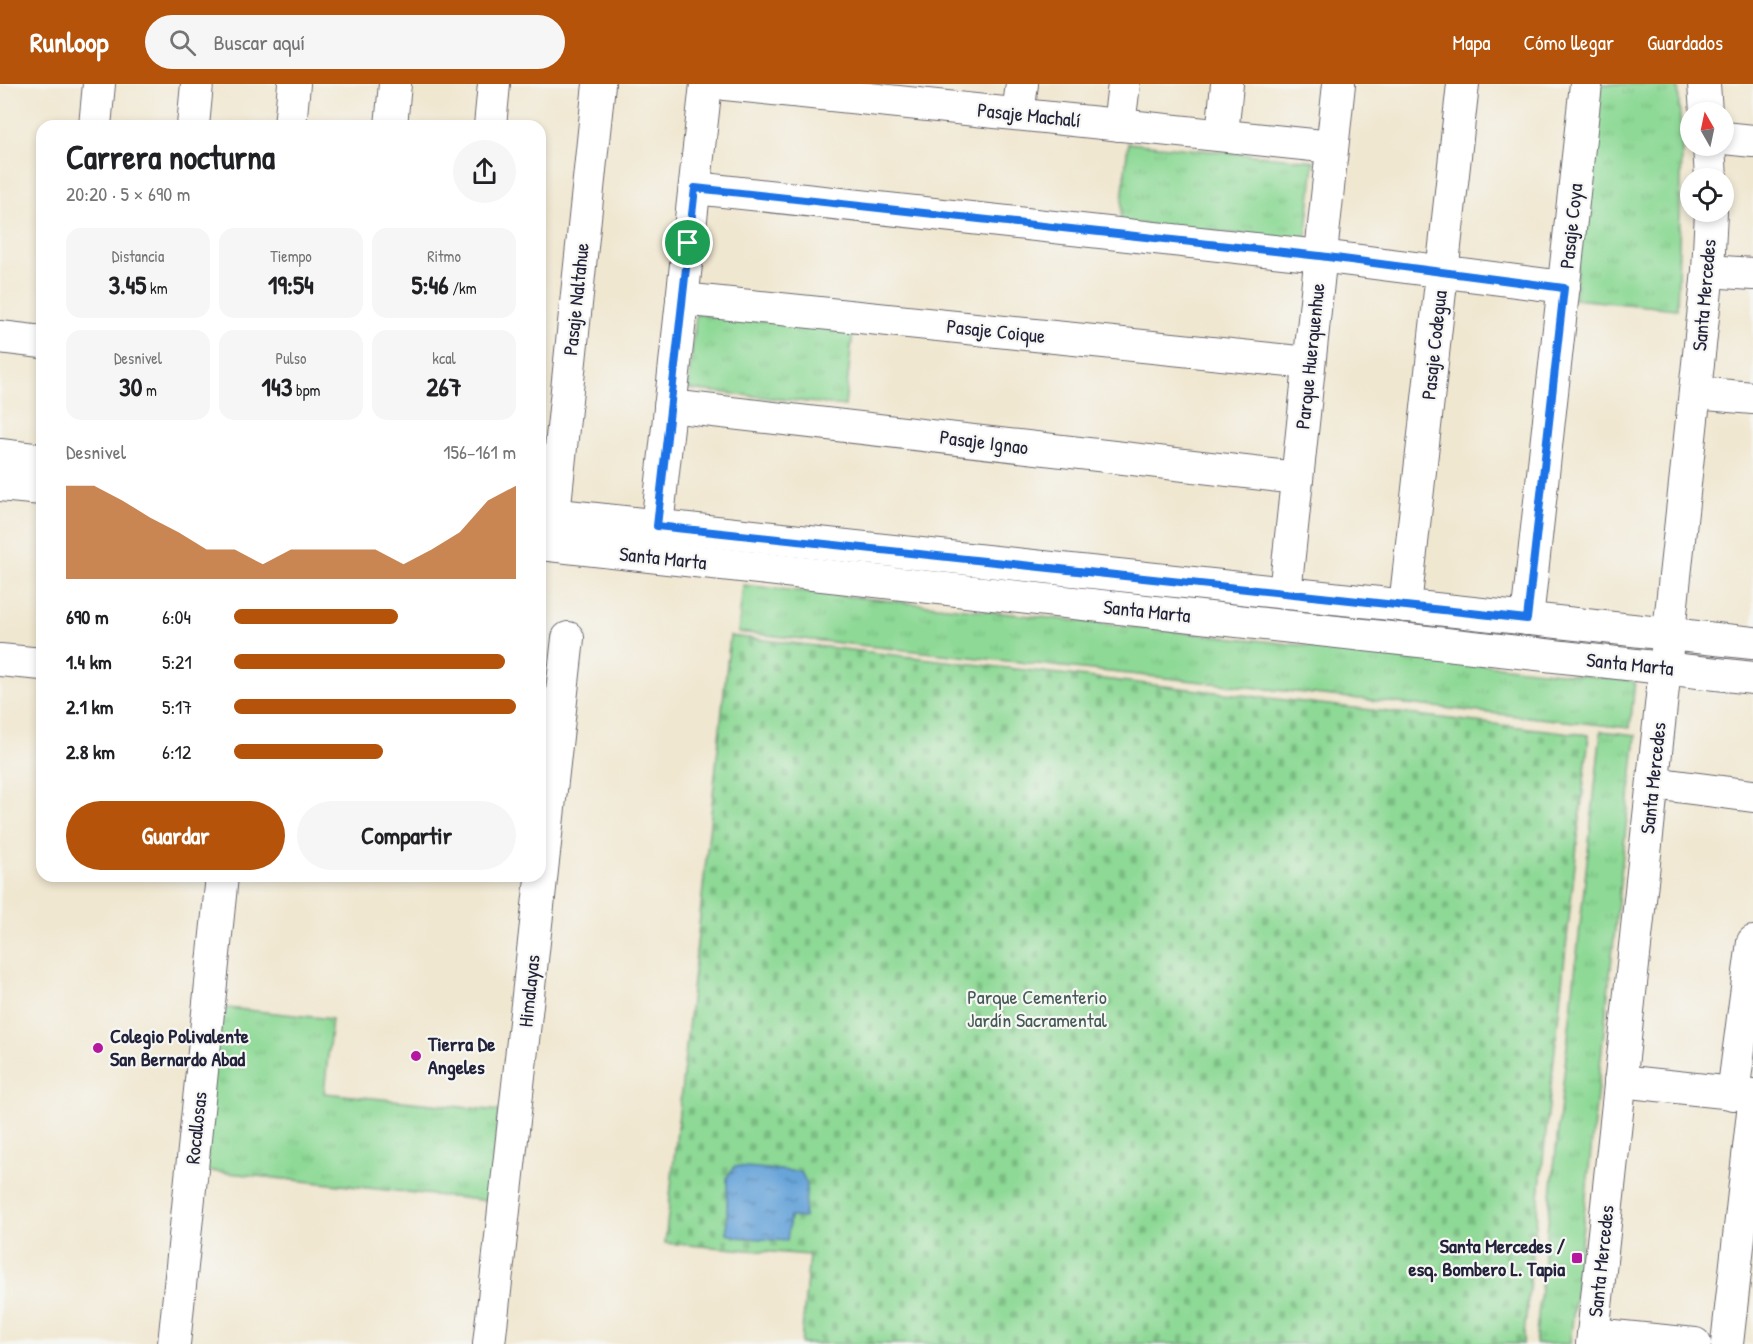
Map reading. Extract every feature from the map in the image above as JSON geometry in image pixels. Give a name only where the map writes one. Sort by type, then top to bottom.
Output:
[{"type":"street","points":[[96,120],[99,84]]},
{"type":"street","points":[[194,120],[197,84]]},
{"type":"street","points":[[291,120],[294,84]]},
{"type":"street","points":[[392,120],[395,84]]},
{"type":"street","points":[[491,120],[494,84]]},
{"type":"street","name":"Pasaje Naltahue","points":[[547,514],[553,398],[599,84]]},
{"type":"street","points":[[657,526],[706,84]]},
{"type":"street","name":"Pasaje Machalí","points":[[725,84],[1020,99],[1119,125],[1332,147]]},
{"type":"street","points":[[1119,125],[1124,84]]},
{"type":"street","points":[[1222,135],[1227,84]]},
{"type":"street","name":"Parque Huerquenhue","points":[[1284,593],[1339,84]]},
{"type":"street","name":"Pasaje Codegua","points":[[1405,606],[1463,84]]},
{"type":"street","name":"Pasaje Coya","points":[[1527,619],[1586,84]]},
{"type":"street","points":[[1704,84],[1705,102]]},
{"type":"street","points":[[1734,139],[1753,141]]},
{"type":"street","points":[[695,188],[1320,256],[1564,288]]},
{"type":"street","name":"Santa Mercedes","points":[[1592,1339],[1708,271],[1710,222]]},
{"type":"street","points":[[1708,271],[1753,274]]},
{"type":"street","name":"Pasaje Coique","points":[[682,299],[1309,363]]},
{"type":"street","points":[[0,337],[36,341]]},
{"type":"street","points":[[1695,393],[1753,398]]},
{"type":"street","name":"Pasaje Ignao","points":[[670,406],[1297,478]]},
{"type":"street","points":[[0,455],[36,459]]},
{"type":"street","points":[[0,485],[36,488]]},
{"type":"street","name":"Santa Marta","points":[[547,514],[1753,643]]},
{"type":"street","name":"Santa Marta","points":[[546,545],[1753,678]]},
{"type":"street","name":"Himalayas","points":[[546,759],[550,718],[568,638]]},
{"type":"street","points":[[0,660],[36,663]]},
{"type":"street","points":[[1653,783],[1753,796]]},
{"type":"street","name":"Rocallosas","points":[[174,1344],[221,882]]},
{"type":"street","name":"Himalayas","points":[[489,1344],[534,882]]},
{"type":"street","points":[[1727,1344],[1746,1240],[1746,1100],[1753,942]]},
{"type":"street","points":[[1620,1081],[1746,1100]]},
{"type":"street","points":[[1592,1339],[1695,1344]]},
{"type":"green space","points":[[1595,84],[1678,84],[1680,156],[1682,156],[1677,309],[1574,299]]},
{"type":"green space","points":[[1128,143],[1314,161],[1306,241],[1120,222]]},
{"type":"green space","points":[[696,314],[853,331],[845,406],[688,389]]},
{"type":"green space","points":[[743,585],[1635,681],[1630,728],[738,632]]},
{"type":"green space","name":"Parque Cementerio Jardín Sacramental","points":[[730,636],[1589,735],[1523,1344],[801,1344],[809,1255],[665,1243]]},
{"type":"green space","points":[[1601,731],[1636,735],[1570,1344],[1535,1344]]},
{"type":"green space","points":[[218,1007],[332,1019],[324,1093],[499,1111],[489,1201],[201,1170]]},
{"type":"water","points":[[735,1166],[801,1172],[807,1184],[804,1218],[790,1217],[787,1241],[736,1237],[727,1233],[727,1177]]},
{"type":"place","name":"Colegio Polivalente San Bernardo Abad","points":[[98,1048]]},
{"type":"place","name":"Tierra De Angeles","points":[[416,1056]]},
{"type":"place","name":"Santa Mercedes / esq. Bombero L. Tapia","points":[[1577,1258]]},
{"type":"route","points":[[695,188],[1320,256],[1564,288],[1527,619],[657,526],[688,243],[695,188]]}]
